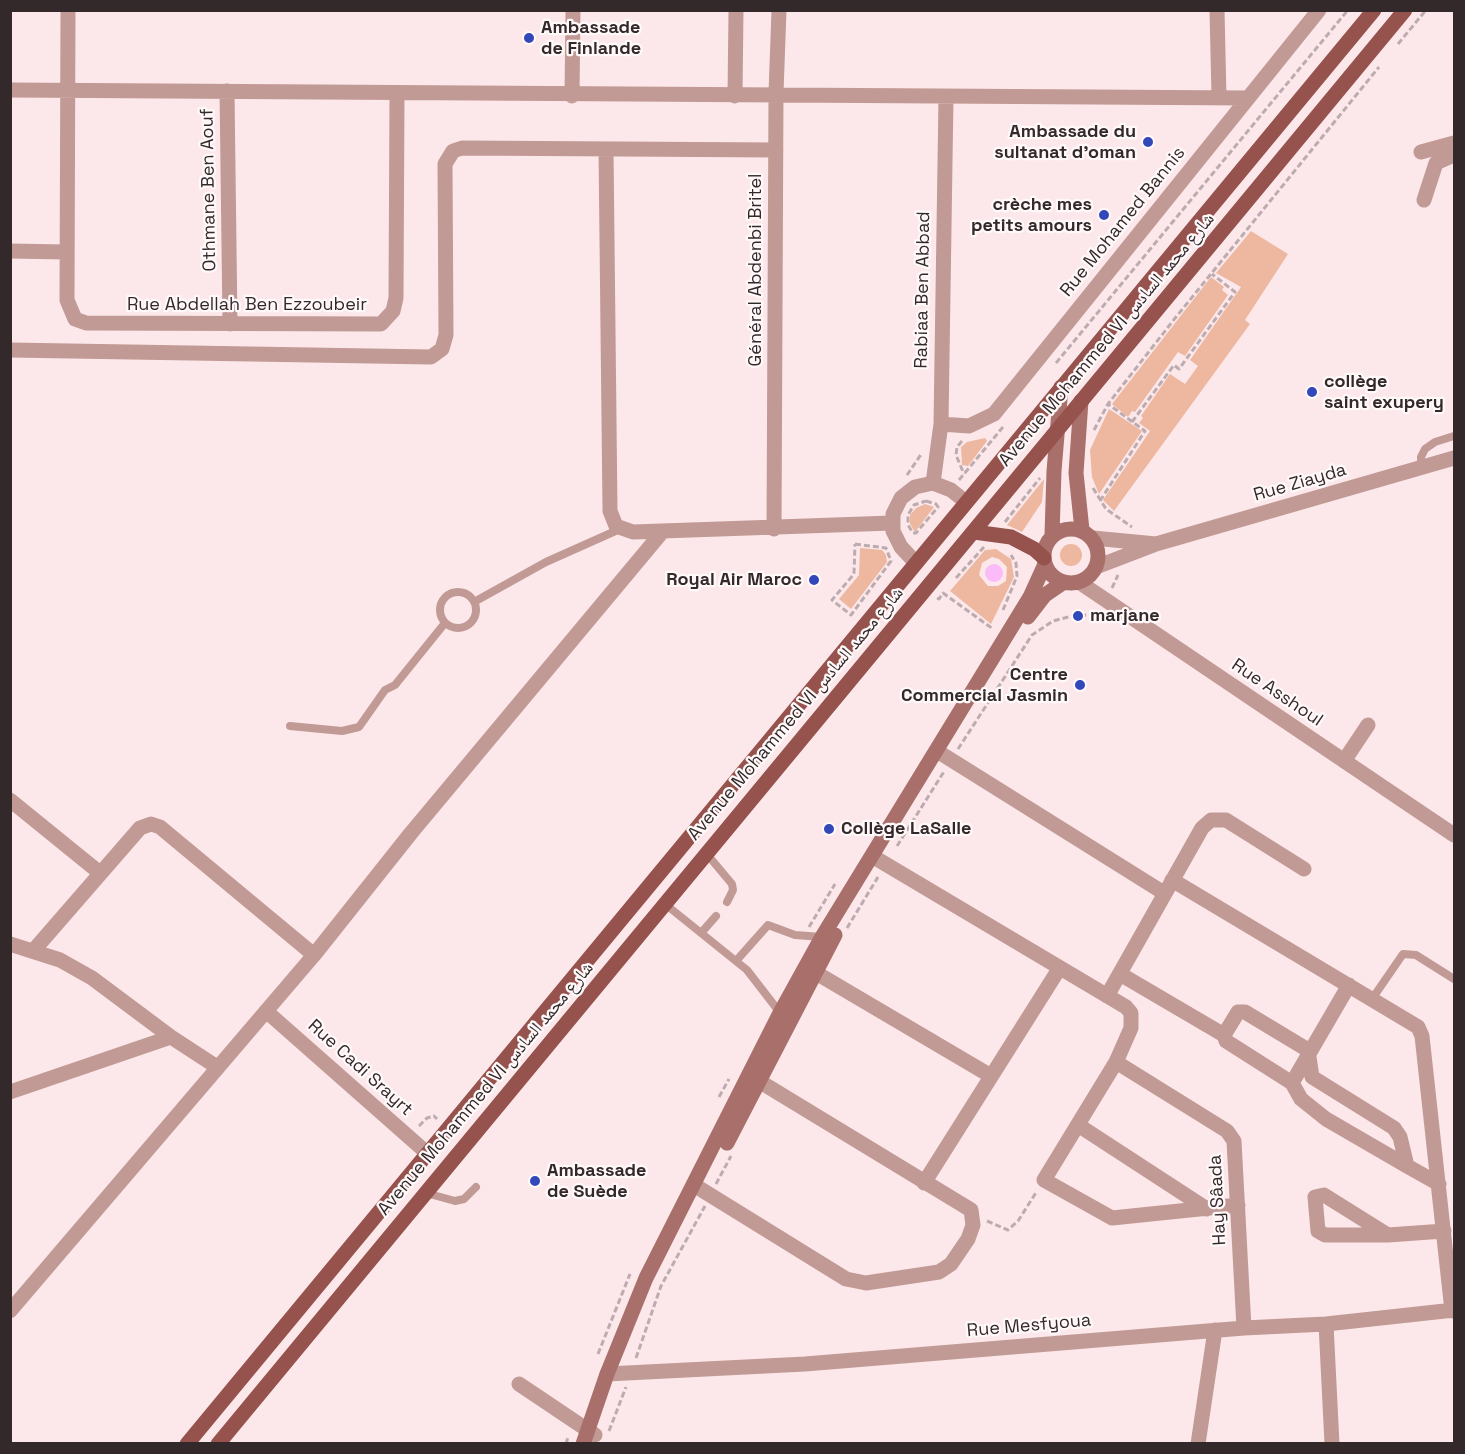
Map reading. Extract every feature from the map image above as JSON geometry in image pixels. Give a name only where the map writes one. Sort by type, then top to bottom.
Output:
[{"type":"main road","name":"Avenue Mohammed VI شارع محمد السادس","points":[[187,1443],[1374,10]]},
{"type":"main road","name":"Avenue Mohammed VI شارع محمد السادس","points":[[218,1443],[1405,10]]},
{"type":"main road","points":[[944,755],[1030,597],[1044,561],[1044,550],[1052,535],[1054,471],[1061,387]]},
{"type":"main road","points":[[593,1438],[618,1374],[646,1278],[702,1191],[753,1079],[826,940],[878,861],[1034,608],[1045,595],[1071,582],[1086,579],[1096,567],[1099,557],[1088,534],[1076,473],[1081,401]]},
{"type":"main road","points":[[1052,535],[1072,528],[1088,534]]},
{"type":"main road","points":[[974,532],[999,534],[1023,543],[1044,561],[1052,576],[1071,582]]},
{"type":"main road","points":[[937,538],[956,553]]},
{"type":"street","name":"Rue Abdellah Ben Ezzoubeir","points":[[68,10],[67,300],[75,319],[86,324],[381,324],[393,311],[396,298],[397,94]]},
{"type":"street","points":[[572,96],[573,10]]},
{"type":"street","points":[[735,96],[736,10]]},
{"type":"street","name":"Général Abdenbi Britel","points":[[774,529],[776,93],[779,10]]},
{"type":"street","points":[[1217,10],[1219,97]]},
{"type":"street","name":"Rue Mohamed Bannis","points":[[941,424],[969,426],[994,414],[1319,10]]},
{"type":"street","points":[[10,90],[572,96],[735,96],[776,93],[946,98],[1247,98]]},
{"type":"street","name":"Othmane Ben Aouf","points":[[227,91],[230,324]]},
{"type":"street","name":"Rabiaa Ben Abbad","points":[[933,483],[941,424],[946,98]]},
{"type":"street","points":[[1421,152],[1455,143]]},
{"type":"street","points":[[10,350],[431,357],[442,349],[446,335],[445,164],[453,151],[462,148],[776,150]]},
{"type":"street","points":[[606,149],[610,511],[613,522],[620,529],[633,532],[774,529],[892,523]]},
{"type":"street","points":[[1424,200],[1436,163],[1455,155]]},
{"type":"street","points":[[10,251],[66,252]]},
{"type":"street","name":"Rue Ziayda","points":[[1096,567],[1131,548],[1156,544],[1455,458]]},
{"type":"street","points":[[916,563],[901,547],[892,523],[896,506],[907,491],[924,483],[933,483],[951,490],[966,502]]},
{"type":"street","points":[[10,1311],[314,955],[411,833],[663,531]]},
{"type":"street","name":"Rue Ziayda","points":[[1088,534],[1131,548]]},
{"type":"street","name":"Rue Asshoul","points":[[1071,582],[1107,602],[1455,835]]},
{"type":"street","points":[[1344,761],[1368,725]]},
{"type":"street","points":[[944,755],[1168,887],[1411,1021],[1422,1036],[1453,1310]]},
{"type":"street","points":[[10,800],[100,873]]},
{"type":"street","points":[[1107,996],[1202,828],[1211,820],[1226,820],[1304,868]]},
{"type":"street","points":[[34,950],[140,828],[151,824],[160,827],[314,955]]},
{"type":"street","points":[[878,861],[1126,1007],[1133,1020],[1116,1062],[1044,1180],[1112,1218],[1238,1205]]},
{"type":"street","points":[[10,944],[60,960],[92,978],[171,1037],[217,1067]]},
{"type":"street","points":[[810,969],[991,1076]]},
{"type":"street","points":[[924,1183],[1059,969]]},
{"type":"street","points":[[1120,974],[1224,1035],[1226,1041],[1292,1083],[1301,1099],[1326,1119],[1439,1184]]},
{"type":"street","points":[[1292,1083],[1349,985]]},
{"type":"street","name":"Rue Cadi Srayrt","points":[[266,1011],[427,1153]]},
{"type":"street","points":[[1224,1035],[1238,1012],[1245,1012],[1309,1052]]},
{"type":"street","points":[[10,1092],[171,1037]]},
{"type":"street","points":[[1309,1052],[1312,1077],[1394,1128],[1400,1137],[1407,1166]]},
{"type":"street","name":"Hay Sâada","points":[[1116,1062],[1230,1133],[1234,1141],[1244,1328]]},
{"type":"street","points":[[702,1191],[846,1279],[866,1283],[928,1276],[945,1268],[968,1239],[973,1225],[971,1210],[753,1079]]},
{"type":"street","points":[[1078,1125],[1207,1209]]},
{"type":"street","points":[[1388,1235],[1324,1195],[1315,1197],[1320,1233],[1388,1235],[1444,1231]]},
{"type":"street","name":"Rue Mesfyoua","points":[[618,1374],[805,1364],[1215,1330],[1326,1324],[1453,1310]]},
{"type":"street","points":[[1326,1324],[1332,1443]]},
{"type":"street","points":[[1198,1443],[1215,1330]]},
{"type":"street","points":[[519,1384],[593,1438]]},
{"type":"lane","points":[[1421,468],[1421,456],[1430,445],[1455,436]]},
{"type":"lane","points":[[474,603],[546,562],[620,529]]},
{"type":"lane","points":[[459,592],[465,594],[474,603],[475,615],[468,625],[456,628],[445,623],[440,612],[447,595],[459,592]]},
{"type":"lane","points":[[290,726],[342,731],[359,727],[385,690],[395,685],[445,623]]},
{"type":"lane","points":[[706,853],[732,884],[733,890],[727,902]]},
{"type":"lane","points":[[665,904],[756,978],[785,1016]]},
{"type":"lane","points":[[701,933],[716,916]]},
{"type":"lane","points":[[736,961],[768,925],[795,935],[826,940]]},
{"type":"lane","points":[[1372,999],[1403,954],[1416,955],[1455,979]]},
{"type":"lane","points":[[426,1193],[455,1201],[464,1199],[476,1187]]},
{"type":"path","points":[[1053,367],[1348,10]]},
{"type":"path","points":[[1392,52],[1426,10]]},
{"type":"path","points":[[1093,433],[1108,404],[1385,60]]},
{"type":"path","points":[[1132,422],[1174,364],[1179,369],[1235,292],[1211,274]]},
{"type":"path","points":[[1100,501],[1145,431],[1108,404]]},
{"type":"path","points":[[938,506],[926,501],[914,505],[907,520],[911,532],[916,533],[938,506],[964,474],[991,438],[1007,422]]},
{"type":"path","points":[[964,474],[958,465],[956,451],[959,444],[967,439]]},
{"type":"path","points":[[999,534],[1038,479],[1054,471]]},
{"type":"path","points":[[845,932],[878,861],[944,755],[1024,643],[1053,621],[1072,616],[1098,615],[1113,595],[1112,587],[1120,571],[1130,566],[1132,525],[1114,515],[1100,501],[1092,485]]},
{"type":"path","points":[[855,544],[876,545],[889,552],[890,565],[851,615],[832,600],[854,574],[855,544]]},
{"type":"path","points":[[926,590],[939,599],[943,593],[993,629]]},
{"type":"path","points":[[409,1138],[427,1118],[434,1116],[448,1128]]},
{"type":"path","points":[[593,1438],[618,1374],[655,1300],[702,1191],[736,1146]]},
{"type":"path","points":[[971,1210],[998,1228],[1008,1230],[1018,1221],[1044,1180]]},
{"type":"shaded area","points":[[1251,231],[1288,254],[1245,320],[1250,324],[1114,511],[1103,500],[1150,431],[1139,423],[1143,418],[1141,416],[1170,374],[1185,384],[1198,366],[1190,360],[1241,287],[1216,273]]},
{"type":"shaded area","points":[[1211,277],[1224,287],[1222,290],[1228,295],[1185,356],[1178,352],[1135,412],[1132,411],[1128,417],[1112,404]]},
{"type":"shaded area","points":[[1109,409],[1142,431],[1099,494],[1092,477],[1090,450]]},
{"type":"shaded area","points":[[985,438],[987,441],[968,466],[962,465],[961,447],[967,442]]},
{"type":"shaded area","points":[[1044,479],[1042,502],[1022,532],[1007,525]]},
{"type":"shaded area","points":[[925,504],[934,507],[915,532],[910,524],[910,515],[916,508]]},
{"type":"shaded area","points":[[1071,544],[1079,547],[1082,555],[1079,563],[1071,566],[1063,563],[1060,555],[1063,547]]},
{"type":"shaded area","points":[[860,548],[882,550],[887,562],[851,609],[839,599],[859,575]]},
{"type":"shaded area","points":[[996,549],[1011,559],[1014,577],[991,624],[950,591],[985,550]],"holes":[[[992,557],[999,559],[1007,567],[1006,581],[998,586],[988,586],[979,575],[982,563]]]},
{"type":"shaded area","points":[[994,564],[1000,567],[1003,573],[1000,579],[994,582],[988,579],[985,573],[988,567]]},
{"type":"place","name":"Ambassade de Finlande","points":[[529,38]]},
{"type":"place","name":"Ambassade du sultanat d'oman","points":[[1148,142]]},
{"type":"place","name":"crèche mes petits amours","points":[[1104,215]]},
{"type":"place","name":"collège saint exupery","points":[[1312,392]]},
{"type":"place","name":"Royal Air Maroc","points":[[814,580]]},
{"type":"place","name":"marjane","points":[[1078,616]]},
{"type":"place","name":"Centre Commercial Jasmin","points":[[1080,685]]},
{"type":"place","name":"Collège LaSalle","points":[[829,829]]},
{"type":"place","name":"Ambassade de Suède","points":[[535,1181]]}]
